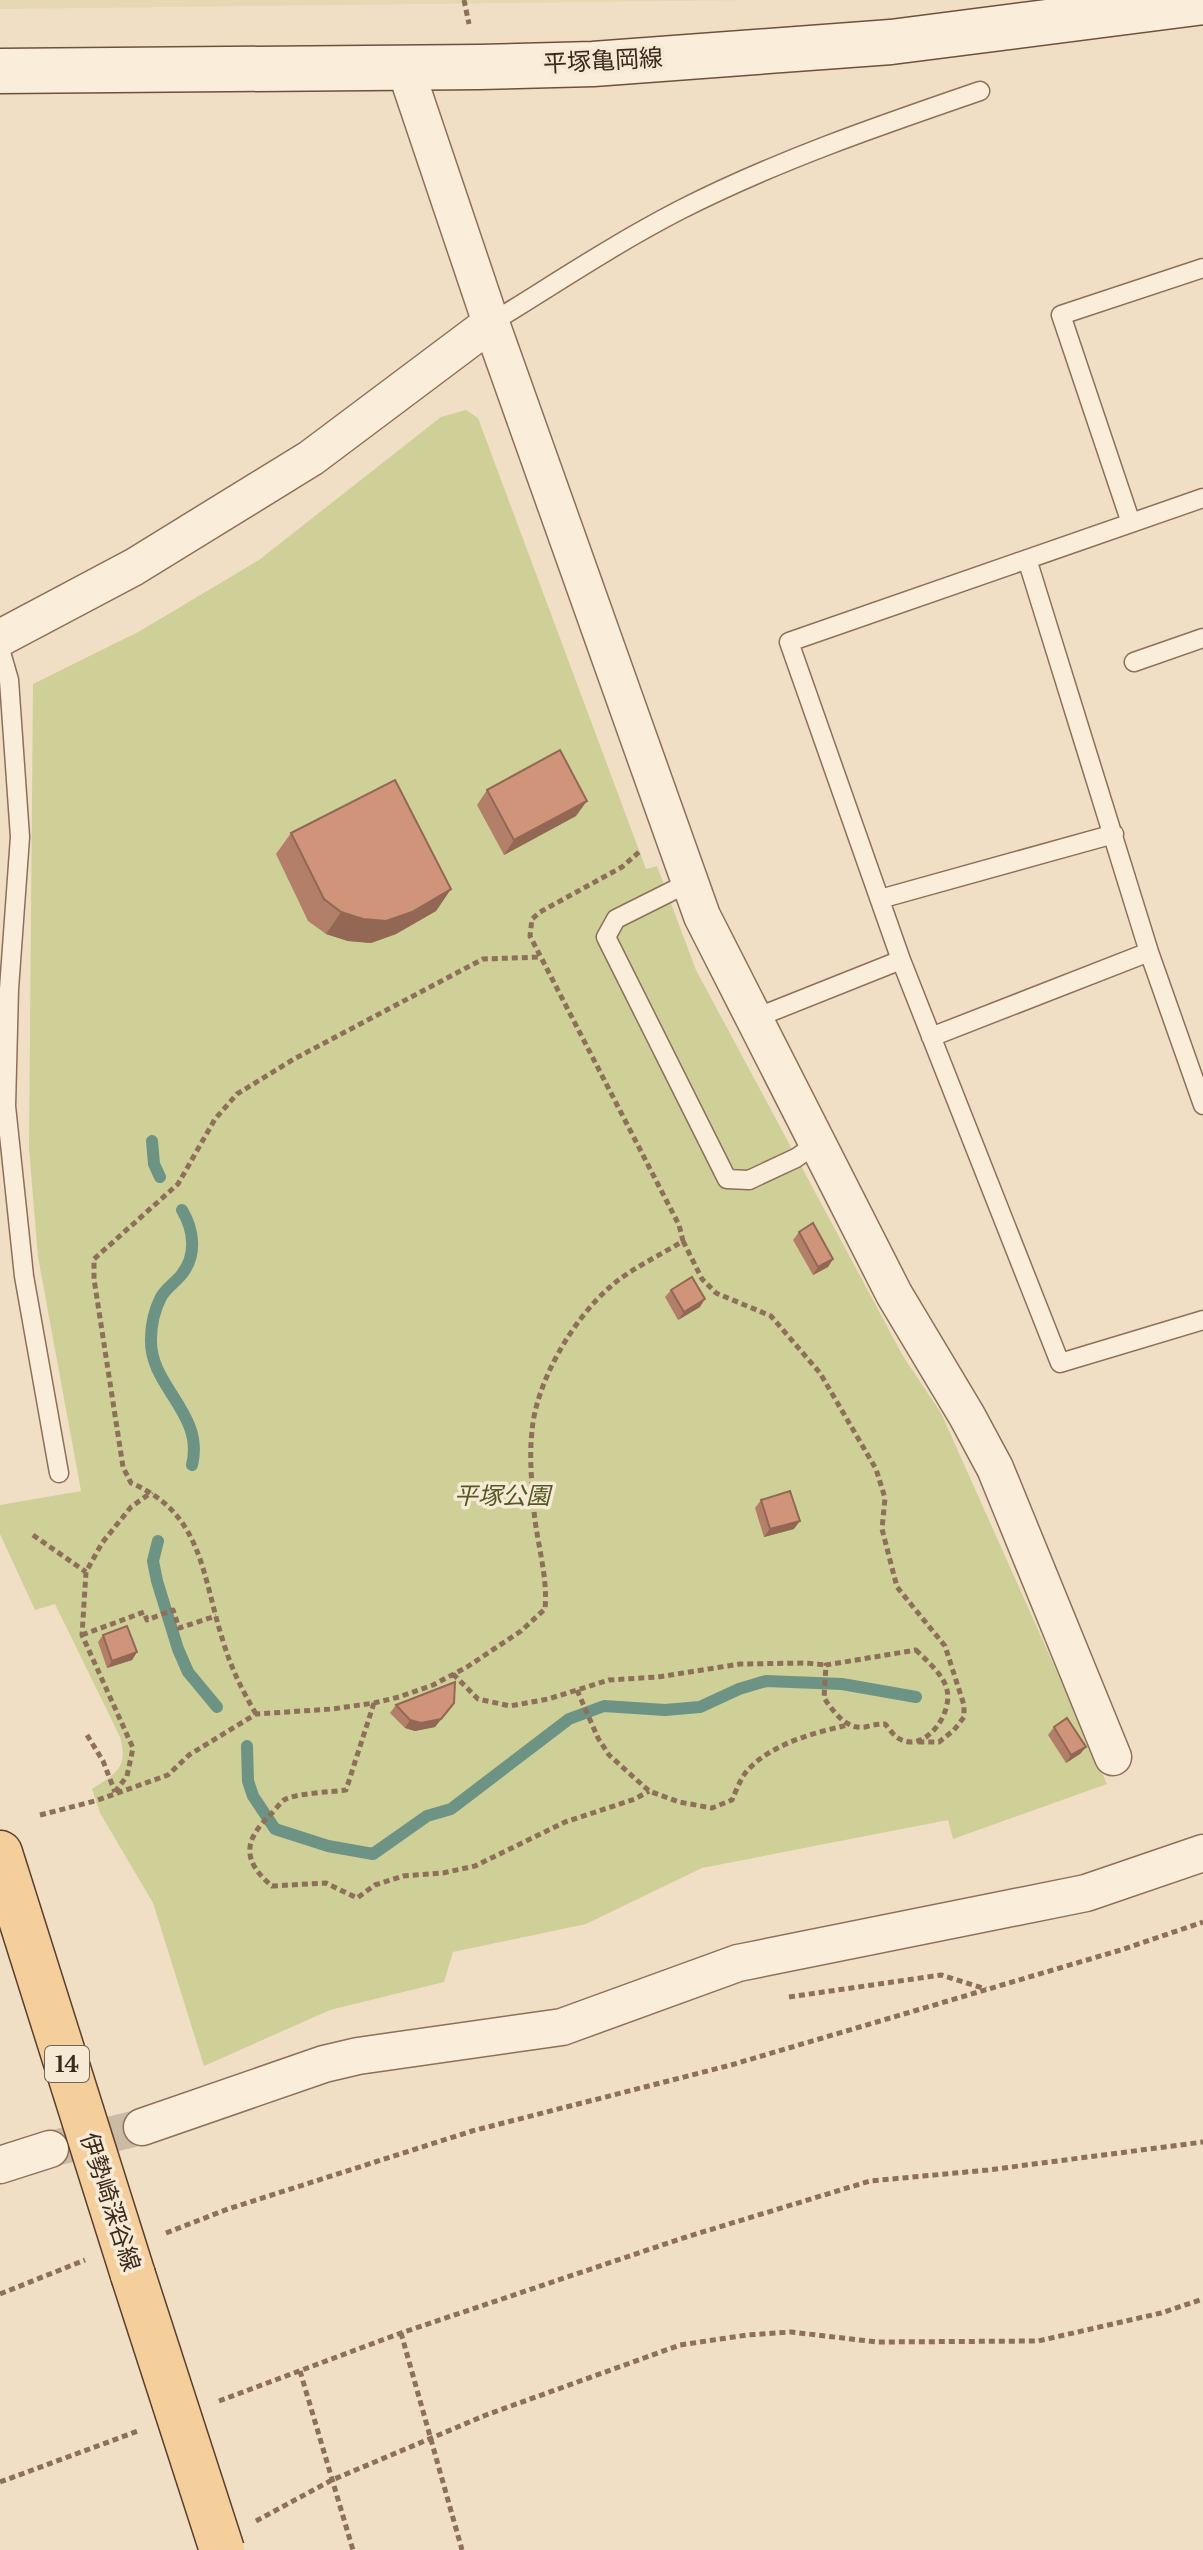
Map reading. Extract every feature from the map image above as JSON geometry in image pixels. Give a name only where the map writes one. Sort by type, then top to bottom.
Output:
[{"type":"main road","name":"平塚亀岡線","points":[[0,71],[593,64],[891,42],[1203,2]]},
{"type":"main road","name":"伊勢崎深谷線","points":[[0,1853],[133,2275],[235,2538]]},
{"type":"street","points":[[405,68],[491,323],[702,916],[894,1294],[995,1468],[1113,1757]]},
{"type":"street","points":[[0,638],[134,567],[311,458],[491,323]]},
{"type":"street","points":[[142,2127],[324,2064],[358,2056],[562,2027],[738,1963],[1086,1893],[1203,1853]]},
{"type":"street","points":[[0,2165],[50,2149]]},
{"type":"lane","points":[[491,323],[601,254],[678,211],[754,174],[880,125],[980,91]]},
{"type":"lane","points":[[1131,523],[1061,315],[1203,268]]},
{"type":"lane","points":[[1203,498],[789,642],[901,960],[1060,1363],[1203,1320]]},
{"type":"lane","points":[[1027,559],[1149,952],[1203,1105]]},
{"type":"lane","points":[[1134,662],[1203,638]]},
{"type":"lane","points":[[0,649],[9,680],[20,837],[9,989],[6,1106],[24,1276],[59,1473]]},
{"type":"lane","points":[[880,899],[1114,834]]},
{"type":"lane","points":[[690,882],[616,919],[606,937],[727,1179],[749,1180],[796,1158],[816,1144]]},
{"type":"lane","points":[[931,1037],[1149,952]]},
{"type":"lane","points":[[753,1019],[901,960]]},
{"type":"path","points":[[578,1692],[609,1755],[649,1791],[679,1802],[712,1808],[732,1800],[744,1774],[762,1757],[816,1732],[848,1725],[862,1728],[874,1723],[885,1724],[900,1740],[939,1742],[964,1717],[964,1705],[945,1646],[897,1587],[882,1529],[885,1498],[876,1469],[820,1373],[771,1316],[716,1293],[702,1279],[683,1241],[679,1225],[530,936],[532,919],[540,912],[622,867],[645,847]]},
{"type":"path","points":[[256,1714],[237,1682],[193,1539],[174,1510],[152,1492],[131,1483],[123,1467],[94,1279],[94,1259],[178,1184],[215,1119],[237,1094],[294,1059],[483,959],[540,957]]},
{"type":"path","points":[[40,1815],[168,1775],[189,1755],[256,1714],[374,1703],[399,1697],[453,1674],[521,1631],[545,1609],[546,1592],[535,1529],[531,1442],[547,1377],[578,1322],[611,1286],[683,1241]]},
{"type":"path","points":[[115,1793],[127,1776],[133,1748],[82,1635],[86,1572],[102,1543],[131,1507],[152,1492]]},
{"type":"path","points":[[33,1535],[86,1572]]},
{"type":"path","points":[[82,1635],[144,1612],[147,1620],[173,1610],[179,1628],[216,1616]]},
{"type":"path","points":[[453,1674],[478,1699],[510,1706],[578,1692],[609,1680],[658,1677],[740,1664],[826,1667],[916,1650],[931,1665],[947,1689],[947,1705],[938,1726],[929,1736],[915,1742]]},
{"type":"path","points":[[826,1667],[824,1698],[848,1725]]},
{"type":"path","points":[[374,1703],[346,1790],[285,1800],[258,1827],[249,1841],[250,1859],[272,1886],[326,1883],[357,1898],[375,1885],[403,1876],[443,1873],[475,1866],[565,1822],[635,1799],[649,1791]]},
{"type":"path","points":[[87,1735],[103,1761],[115,1793]]},
{"type":"path","points":[[156,2236],[228,2209],[472,2131],[731,2065],[1124,1949],[1203,1922]]},
{"type":"path","points":[[775,1999],[941,1975],[986,1989]]},
{"type":"path","points":[[210,2404],[401,2333],[683,2238],[870,2181],[988,2170],[1203,2142]]},
{"type":"path","points":[[0,2294],[86,2259]]},
{"type":"path","points":[[235,2538],[332,2480],[486,2415],[680,2345],[791,2332],[877,2342],[1038,2341],[1161,2313],[1203,2299]]},
{"type":"path","points":[[401,2333],[462,2550]]},
{"type":"path","points":[[300,2371],[353,2550]]},
{"type":"path","points":[[0,2482],[150,2426]]},
{"type":"shaded area","points":[[0,0],[755,0],[0,9]]},
{"type":"green space","name":"平塚公園","points":[[466,410],[478,418],[646,869],[657,866],[696,970],[903,1356],[941,1413],[1107,1784],[953,1839],[948,1820],[702,1868],[586,1924],[453,1952],[444,1982],[330,2010],[204,2066],[153,1903],[100,1813],[92,1789],[118,1769],[123,1756],[120,1737],[55,1604],[35,1610],[0,1534],[0,1505],[81,1491],[38,1257],[29,1148],[33,684],[140,631],[259,560],[441,417]]},
{"type":"building","points":[[560,750],[587,801],[514,840],[487,790]]},
{"type":"building","points":[[395,780],[451,889],[412,912],[386,921],[363,919],[341,912],[324,899],[291,833]]},
{"type":"building","points":[[813,1223],[833,1259],[818,1267],[799,1232]]},
{"type":"building","points":[[692,1277],[705,1299],[684,1312],[671,1290]]},
{"type":"building","points":[[790,1491],[800,1521],[770,1529],[761,1500]]},
{"type":"building","points":[[127,1626],[137,1652],[112,1661],[103,1635]]},
{"type":"building","points":[[455,1682],[454,1703],[441,1719],[421,1723],[410,1720],[396,1705]]},
{"type":"building","points":[[1067,1718],[1086,1747],[1071,1755],[1054,1727]]},
{"type":"waterway","points":[[152,1141],[154,1164],[160,1177]]},
{"type":"waterway","points":[[182,1210],[191,1234],[192,1251],[187,1267],[156,1307],[151,1339],[158,1371],[191,1430],[194,1447],[192,1465]]},
{"type":"waterway","points":[[158,1541],[153,1561],[178,1649],[188,1672],[217,1707]]},
{"type":"waterway","points":[[247,1746],[248,1781],[253,1796],[275,1829],[328,1846],[373,1854],[427,1816],[451,1809],[569,1719],[604,1706],[665,1710],[700,1707],[739,1689],[766,1681],[842,1684],[916,1697]]},
{"type":"tunnel","points":[[50,2149],[142,2127]]}]
